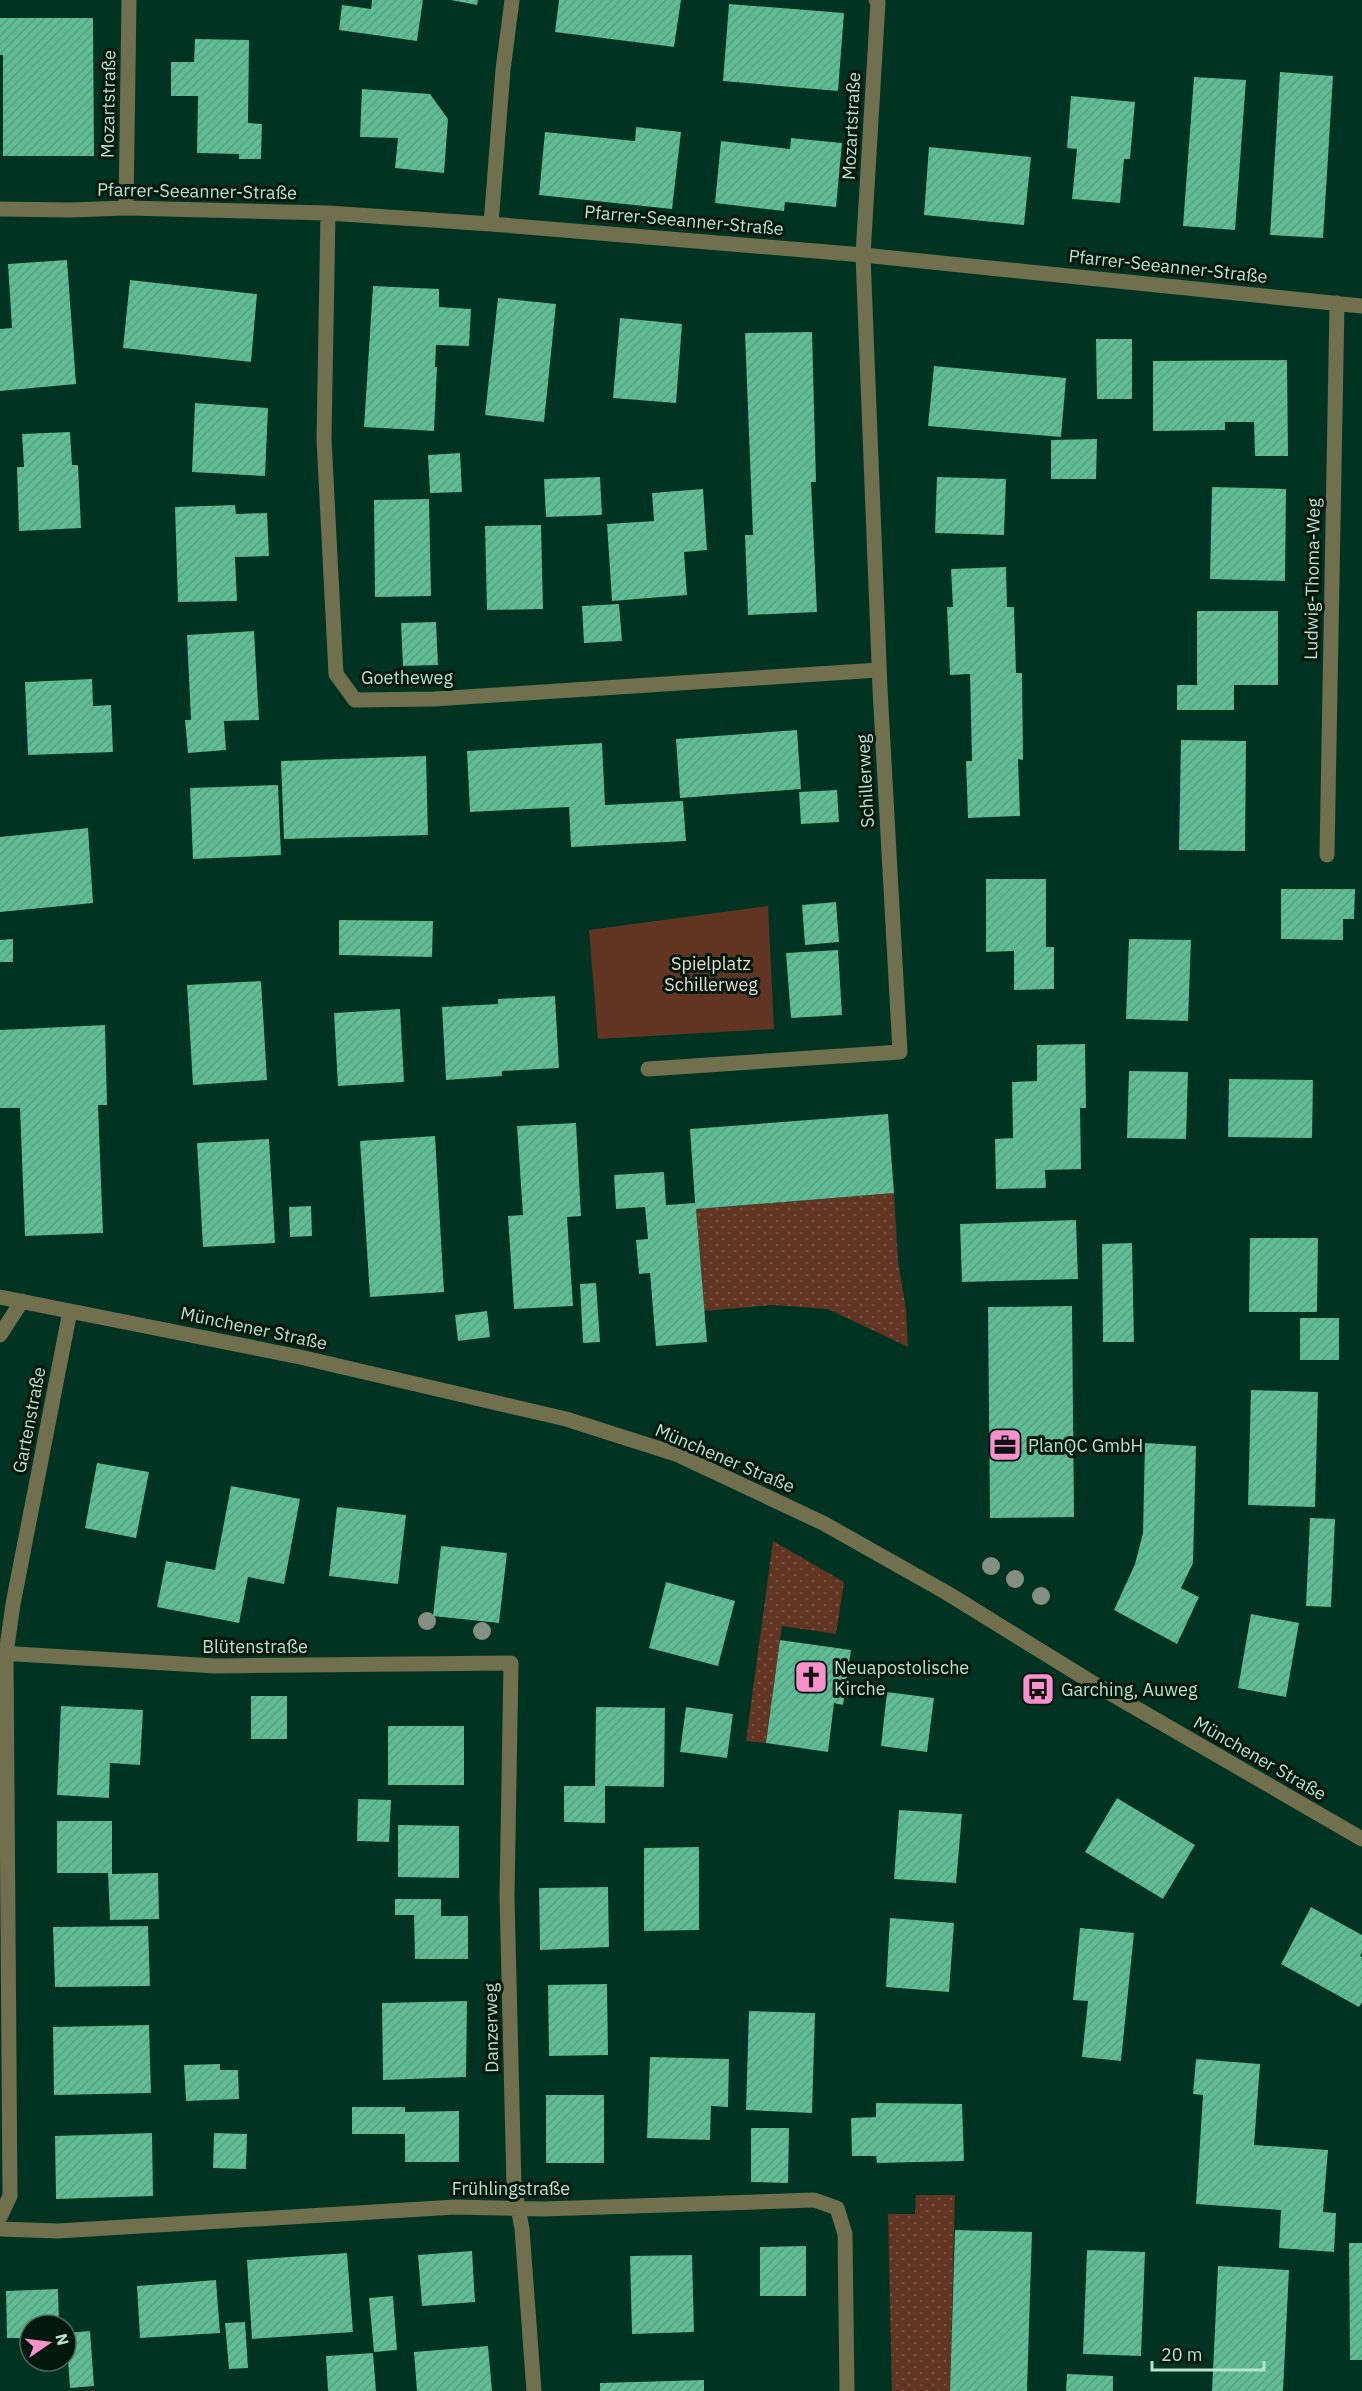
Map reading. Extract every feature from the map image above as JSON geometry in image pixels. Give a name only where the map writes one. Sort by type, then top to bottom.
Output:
[{"type":"street","name":"Mozartstraße","points":[[126,208],[129,0]]},
{"type":"street","points":[[491,224],[503,70],[512,0]]},
{"type":"street","name":"Mozartstraße","points":[[863,255],[878,2],[876,0]]},
{"type":"street","name":"Pfarrer-Seeanner-Straße","points":[[0,209],[126,208],[328,213],[491,224],[863,255],[1362,306]]},
{"type":"street","name":"Goetheweg","points":[[328,213],[324,439],[336,674],[356,700],[434,699],[879,670]]},
{"type":"street","name":"Schillerweg","points":[[648,1069],[900,1053],[879,670],[863,255]]},
{"type":"street","name":"Ludwig-Thoma-Weg","points":[[1327,855],[1337,303]]},
{"type":"street","name":"Münchener Straße","points":[[0,1297],[300,1357],[566,1419],[676,1454],[824,1523],[947,1593],[1096,1685],[1362,1839]]},
{"type":"street","points":[[0,1335],[22,1301]]},
{"type":"street","name":"Gartenstraße","points":[[0,2217],[10,2196],[4,1954],[3,1653],[70,1311]]},
{"type":"street","name":"Blütenstraße","points":[[3,1653],[215,1666],[511,1663]]},
{"type":"street","name":"Danzerweg","points":[[511,1663],[507,1896],[514,2186],[515,2202],[519,2209],[522,2229],[534,2391]]},
{"type":"street","name":"Frühlingstraße","points":[[0,2229],[58,2231],[455,2207],[519,2209],[814,2200],[837,2208],[845,2234],[847,2391]]},
{"type":"green space","name":"Spielplatz Schillerweg","points":[[768,906],[774,1029],[598,1039],[589,930]]},
{"type":"green space","points":[[894,1193],[898,1261],[906,1310],[908,1347],[828,1309],[772,1305],[704,1311],[696,1209]]},
{"type":"green space","points":[[773,1541],[844,1582],[836,1634],[782,1626],[766,1743],[746,1741]]},
{"type":"green space","points":[[916,2195],[955,2195],[950,2391],[892,2391],[888,2214],[915,2214]]},
{"type":"building","points":[[372,0],[423,0],[417,41],[339,30],[342,5],[371,9]]},
{"type":"building","points":[[451,0],[478,0],[477,5]]},
{"type":"building","points":[[559,0],[681,0],[674,47],[555,32]]},
{"type":"building","points":[[729,4],[844,13],[838,91],[723,81]]},
{"type":"building","points":[[0,18],[93,18],[94,156],[3,156],[3,55],[0,55]]},
{"type":"building","points":[[195,39],[249,40],[248,123],[262,124],[261,159],[239,159],[239,154],[197,153],[198,96],[171,96],[171,62],[194,62]]},
{"type":"building","points":[[1280,72],[1333,76],[1323,238],[1270,235]]},
{"type":"building","points":[[1194,77],[1246,80],[1235,230],[1183,226]]},
{"type":"building","points":[[362,89],[430,94],[448,119],[444,173],[395,168],[398,138],[360,137]]},
{"type":"building","points":[[1071,96],[1135,102],[1130,159],[1124,159],[1120,203],[1072,199],[1077,149],[1067,148]]},
{"type":"building","points":[[636,127],[681,132],[672,209],[539,195],[545,132],[635,141]]},
{"type":"building","points":[[791,138],[842,143],[836,207],[785,202],[784,211],[715,203],[721,141],[790,149]]},
{"type":"building","points":[[929,147],[1031,157],[1024,225],[924,215]]},
{"type":"building","points":[[67,260],[76,384],[0,391],[0,329],[12,328],[8,264]]},
{"type":"building","points":[[130,280],[257,294],[251,362],[123,348]]},
{"type":"building","points":[[373,286],[439,289],[439,307],[471,309],[469,346],[436,345],[434,431],[364,427]]},
{"type":"building","points":[[498,298],[556,304],[544,422],[485,415]]},
{"type":"building","points":[[620,318],[682,324],[676,403],[613,398]]},
{"type":"building","points":[[812,332],[816,482],[811,482],[817,612],[748,615],[745,535],[753,535],[745,333]]},
{"type":"building","points":[[1096,339],[1132,339],[1132,399],[1097,399]]},
{"type":"building","points":[[1287,360],[1288,456],[1255,456],[1254,422],[1225,422],[1225,430],[1153,431],[1153,361]]},
{"type":"building","points":[[934,366],[1066,378],[1061,437],[928,426]]},
{"type":"building","points":[[195,403],[268,408],[265,476],[192,472]]},
{"type":"building","points":[[70,432],[72,465],[78,465],[81,528],[19,531],[17,467],[24,467],[22,434]]},
{"type":"building","points":[[1097,439],[1096,479],[1051,479],[1051,440]]},
{"type":"building","points":[[460,453],[462,492],[430,493],[428,455]]},
{"type":"building","points":[[600,477],[602,515],[546,517],[544,479]]},
{"type":"building","points":[[937,477],[1006,479],[1004,535],[935,533]]},
{"type":"building","points":[[1212,487],[1286,489],[1285,581],[1210,579]]},
{"type":"building","points":[[703,489],[707,550],[684,552],[687,595],[612,601],[607,524],[654,521],[652,493]]},
{"type":"building","points":[[429,499],[431,596],[375,597],[374,500]]},
{"type":"building","points":[[235,505],[236,514],[267,513],[269,556],[235,557],[237,601],[178,602],[175,507]]},
{"type":"building","points":[[541,525],[543,609],[487,610],[485,526]]},
{"type":"building","points":[[1006,567],[1007,607],[1014,607],[1016,673],[1022,673],[1023,760],[1018,759],[1020,816],[968,818],[966,761],[972,761],[970,674],[950,675],[947,607],[953,607],[951,569]]},
{"type":"building","points":[[619,604],[622,641],[584,643],[582,606]]},
{"type":"building","points":[[1197,611],[1278,611],[1278,685],[1234,685],[1234,710],[1177,710],[1177,685],[1197,685]]},
{"type":"building","points":[[436,622],[438,665],[403,666],[401,623]]},
{"type":"building","points":[[254,631],[259,720],[224,721],[226,750],[188,753],[185,720],[191,720],[187,635]]},
{"type":"building","points":[[92,679],[93,706],[111,705],[113,752],[28,755],[25,682]]},
{"type":"building","points":[[797,730],[801,789],[680,798],[676,739]]},
{"type":"building","points":[[1181,740],[1246,741],[1245,851],[1179,850]]},
{"type":"building","points":[[602,743],[605,805],[683,801],[686,841],[571,847],[569,807],[470,812],[467,751]]},
{"type":"building","points":[[426,756],[428,835],[284,839],[281,761]]},
{"type":"building","points":[[278,785],[281,855],[193,859],[190,788]]},
{"type":"building","points":[[837,790],[839,822],[801,824],[799,792]]},
{"type":"building","points":[[88,828],[93,903],[0,912],[0,837]]},
{"type":"building","points":[[986,879],[1046,879],[1046,947],[1054,947],[1054,989],[1014,990],[1014,951],[986,952]]},
{"type":"building","points":[[1281,889],[1355,889],[1354,919],[1343,919],[1343,940],[1281,939]]},
{"type":"building","points":[[836,902],[839,942],[805,945],[802,905]]},
{"type":"building","points":[[339,920],[433,921],[432,957],[339,955]]},
{"type":"building","points":[[13,939],[13,962],[0,962],[0,940]]},
{"type":"building","points":[[1129,939],[1191,940],[1188,1021],[1126,1019]]},
{"type":"building","points":[[838,950],[842,1015],[791,1018],[786,953]]},
{"type":"building","points":[[261,981],[267,1080],[193,1085],[187,985]]},
{"type":"building","points":[[555,996],[559,1068],[502,1071],[502,1076],[446,1080],[442,1007],[498,1004],[498,999]]},
{"type":"building","points":[[400,1009],[404,1082],[338,1086],[334,1013]]},
{"type":"building","points":[[105,1025],[107,1105],[98,1105],[103,1233],[25,1236],[20,1108],[0,1108],[0,1030]]},
{"type":"building","points":[[1085,1044],[1086,1108],[1080,1108],[1081,1169],[1045,1170],[1046,1188],[996,1189],[995,1139],[1013,1138],[1012,1082],[1037,1081],[1037,1045]]},
{"type":"building","points":[[1129,1071],[1188,1072],[1186,1139],[1127,1138]]},
{"type":"building","points":[[1229,1079],[1313,1080],[1312,1138],[1228,1137]]},
{"type":"building","points":[[888,1114],[894,1193],[696,1209],[707,1342],[656,1346],[650,1273],[639,1274],[636,1240],[648,1239],[645,1207],[616,1209],[614,1175],[664,1172],[666,1205],[695,1203],[690,1129]]},
{"type":"building","points":[[576,1123],[581,1216],[567,1217],[573,1306],[514,1309],[508,1216],[523,1215],[517,1126]]},
{"type":"building","points":[[435,1136],[444,1292],[370,1297],[360,1141]]},
{"type":"building","points":[[269,1139],[275,1243],[203,1247],[197,1143]]},
{"type":"building","points":[[311,1206],[312,1236],[290,1237],[289,1207]]},
{"type":"building","points":[[1076,1220],[1078,1279],[962,1282],[960,1224]]},
{"type":"building","points":[[1250,1238],[1318,1238],[1317,1312],[1249,1312]]},
{"type":"building","points":[[1132,1243],[1134,1342],[1103,1342],[1102,1244]]},
{"type":"building","points":[[596,1283],[600,1342],[583,1343],[580,1284]]},
{"type":"building","points":[[1072,1306],[1074,1517],[990,1518],[988,1307]]},
{"type":"building","points":[[487,1311],[490,1337],[458,1341],[455,1315]]},
{"type":"building","points":[[1300,1318],[1339,1318],[1339,1360],[1300,1360]]},
{"type":"building","points":[[1251,1390],[1318,1392],[1315,1507],[1248,1505]]},
{"type":"building","points":[[1145,1443],[1196,1446],[1193,1563],[1181,1588],[1199,1597],[1177,1644],[1114,1610],[1135,1564],[1143,1533]]},
{"type":"building","points":[[97,1463],[149,1472],[136,1538],[85,1528]]},
{"type":"building","points":[[231,1486],[300,1499],[284,1584],[248,1577],[239,1623],[157,1607],[166,1561],[215,1570]]},
{"type":"building","points":[[337,1507],[406,1515],[398,1584],[329,1576]]},
{"type":"building","points":[[1310,1518],[1335,1519],[1331,1607],[1306,1606]]},
{"type":"building","points":[[441,1546],[507,1553],[499,1623],[433,1616]]},
{"type":"building","points":[[666,1582],[735,1601],[718,1666],[649,1648]]},
{"type":"building","points":[[1251,1614],[1299,1623],[1286,1697],[1238,1688]]},
{"type":"building","name":"Neuapostolische Kirche","points":[[780,1640],[851,1650],[843,1705],[834,1703],[828,1752],[766,1743]]},
{"type":"building","points":[[887,1692],[934,1698],[927,1752],[881,1746]]},
{"type":"building","points":[[251,1696],[287,1696],[287,1739],[251,1739]]},
{"type":"building","points":[[61,1706],[143,1710],[140,1765],[110,1763],[109,1798],[57,1795]]},
{"type":"building","points":[[596,1707],[665,1708],[664,1787],[605,1786],[605,1823],[564,1822],[564,1786],[595,1786]]},
{"type":"building","points":[[686,1707],[733,1714],[727,1758],[680,1752]]},
{"type":"building","points":[[388,1726],[464,1726],[464,1785],[388,1785]]},
{"type":"building","points":[[1117,1798],[1195,1845],[1163,1899],[1085,1852]]},
{"type":"building","points":[[358,1799],[391,1800],[389,1842],[357,1841]]},
{"type":"building","points":[[899,1810],[962,1814],[956,1883],[894,1879]]},
{"type":"building","points":[[57,1821],[112,1821],[112,1874],[158,1873],[159,1919],[110,1920],[108,1873],[57,1873]]},
{"type":"building","points":[[398,1825],[459,1826],[459,1878],[398,1877]]},
{"type":"building","points":[[699,1847],[699,1930],[644,1931],[644,1848]]},
{"type":"building","points":[[608,1887],[609,1947],[540,1950],[539,1888]]},
{"type":"building","points":[[395,1899],[441,1899],[441,1916],[468,1916],[468,1959],[415,1959],[414,1915],[395,1915]]},
{"type":"building","points":[[1311,1907],[1362,1935],[1360,1956],[1362,1957],[1362,2002],[1359,2007],[1281,1964]]},
{"type":"building","points":[[890,1918],[954,1923],[949,1992],[886,1987]]},
{"type":"building","points":[[148,1926],[150,1986],[55,1987],[53,1927]]},
{"type":"building","points":[[1080,1928],[1134,1933],[1121,2061],[1082,2057],[1088,2001],[1073,2000]]},
{"type":"building","points":[[607,1984],[608,2055],[549,2056],[548,1985]]},
{"type":"building","points":[[467,2001],[466,2077],[383,2080],[382,2003]]},
{"type":"building","points":[[749,2011],[815,2013],[812,2113],[746,2110]]},
{"type":"building","points":[[149,2025],[151,2093],[54,2095],[53,2027]]},
{"type":"building","points":[[650,2057],[729,2059],[728,2107],[711,2106],[710,2140],[647,2138]]},
{"type":"building","points":[[1196,2059],[1260,2064],[1254,2145],[1328,2150],[1323,2212],[1336,2213],[1334,2252],[1279,2248],[1281,2210],[1196,2204],[1203,2095],[1193,2094]]},
{"type":"building","points":[[220,2064],[220,2070],[238,2070],[239,2099],[186,2101],[184,2065]]},
{"type":"building","points":[[546,2095],[604,2095],[604,2163],[546,2163]]},
{"type":"building","points":[[876,2103],[962,2104],[964,2161],[877,2163],[876,2156],[852,2156],[851,2118],[876,2117]]},
{"type":"building","points":[[352,2107],[405,2107],[405,2112],[459,2111],[459,2162],[405,2162],[405,2134],[352,2134]]},
{"type":"building","points":[[751,2128],[789,2128],[788,2183],[751,2182]]},
{"type":"building","points":[[152,2133],[153,2196],[56,2199],[55,2136]]},
{"type":"building","points":[[214,2133],[247,2134],[246,2169],[213,2168]]},
{"type":"building","points":[[955,2230],[1032,2232],[1027,2391],[950,2391]]},
{"type":"building","points":[[1349,2243],[1362,2243],[1362,2360],[1350,2360]]},
{"type":"building","points":[[806,2246],[806,2296],[760,2296],[760,2247]]},
{"type":"building","points":[[1087,2250],[1145,2252],[1141,2356],[1083,2354]]},
{"type":"building","points":[[472,2251],[475,2302],[422,2306],[418,2255]]},
{"type":"building","points":[[347,2253],[353,2332],[252,2339],[247,2260]]},
{"type":"building","points":[[692,2255],[694,2332],[632,2334],[630,2256]]},
{"type":"building","points":[[1218,2266],[1289,2270],[1283,2391],[1212,2391]]},
{"type":"building","points":[[216,2280],[220,2333],[140,2338],[137,2286]]},
{"type":"building","points":[[58,2289],[59,2313],[18,2313],[18,2338],[7,2338],[6,2291]]},
{"type":"building","points":[[393,2296],[397,2350],[374,2352],[369,2298]]},
{"type":"building","points":[[245,2322],[248,2368],[229,2369],[225,2323]]},
{"type":"building","points":[[90,2331],[94,2386],[70,2388],[69,2373],[78,2373],[78,2332]]},
{"type":"building","points":[[488,2346],[492,2391],[417,2391],[414,2352]]},
{"type":"building","points":[[373,2353],[376,2391],[328,2391],[326,2356]]},
{"type":"building","points":[[1067,2374],[1113,2376],[1113,2391],[1066,2391]]},
{"type":"building","points":[[704,2380],[704,2391],[600,2391],[600,2383]]},
{"type":"place","name":"PlanQC GmbH","points":[[1005,1445]]},
{"type":"place","name":"Neuapostolische Kirche","points":[[811,1677]]},
{"type":"place","name":"Garching, Auweg","points":[[1038,1689]]}]
